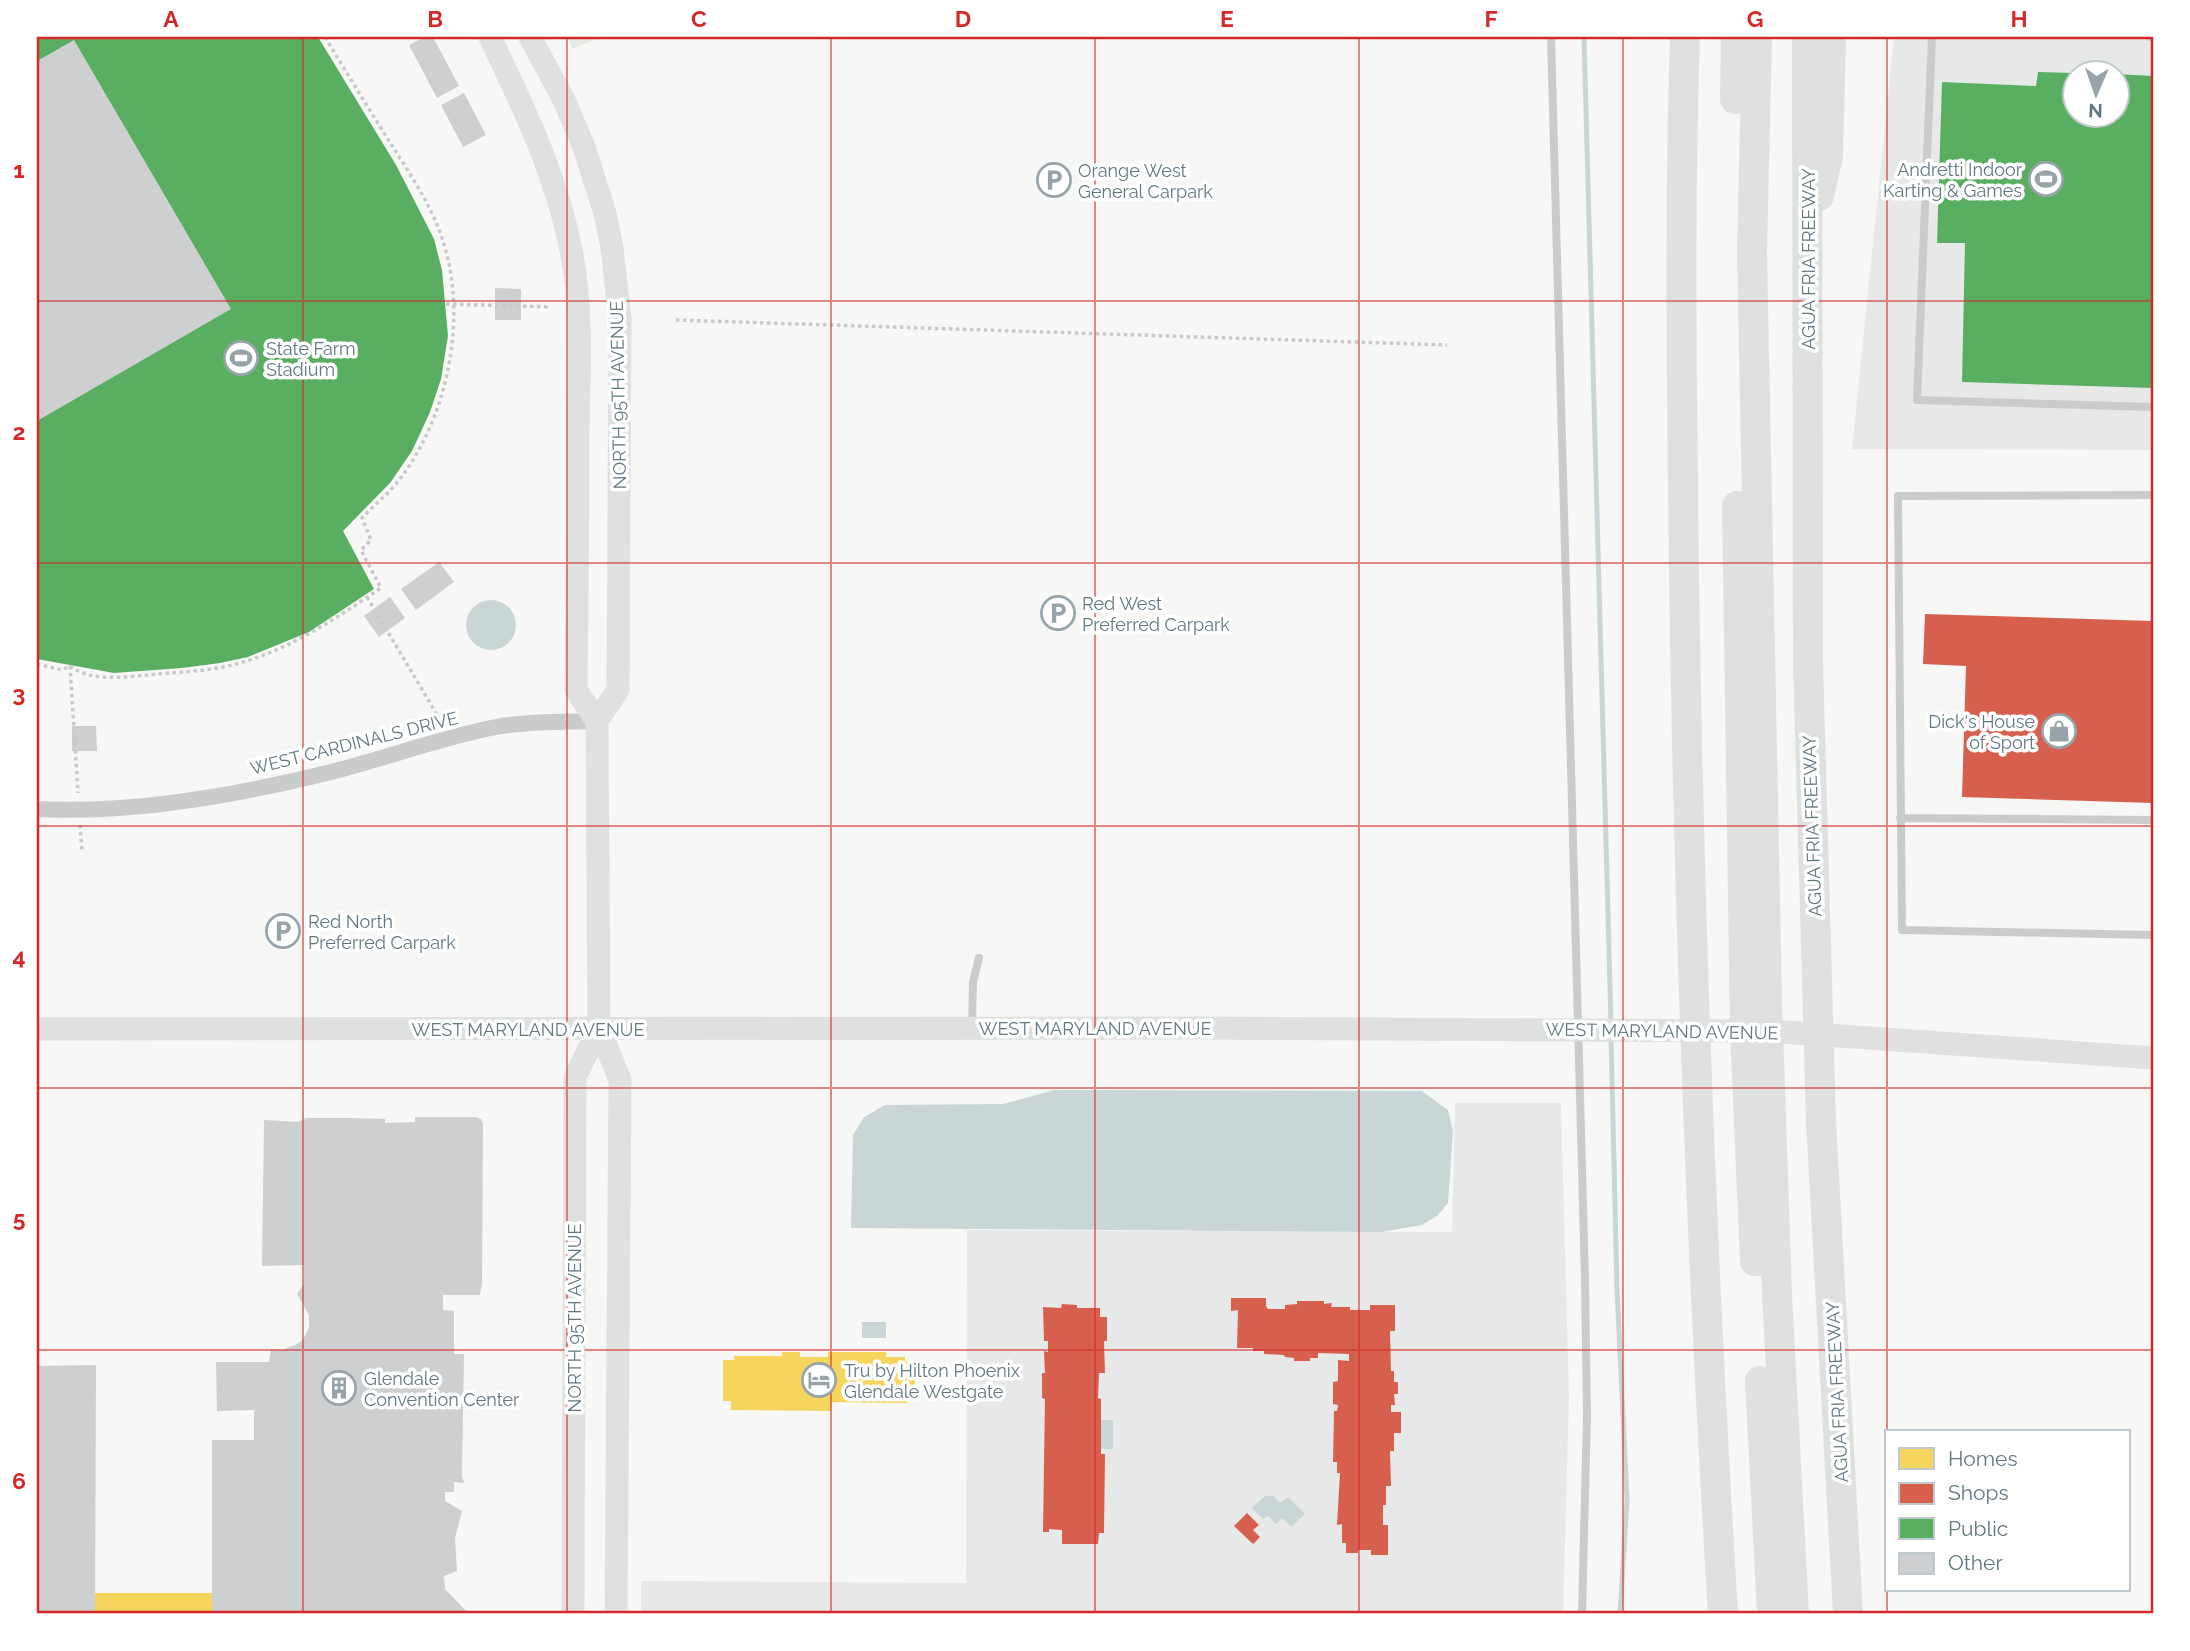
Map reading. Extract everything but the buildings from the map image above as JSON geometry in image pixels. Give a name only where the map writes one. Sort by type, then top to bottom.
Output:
[{"type":"highway","points":[[1667,37],[1667,161],[1682,240]]},
{"type":"highway","points":[[1685,37],[1682,404],[1689,856],[1711,1415],[1723,1614]]},
{"type":"highway","points":[[1736,37],[1757,1031],[1774,1467],[1772,1614]]},
{"type":"highway","points":[[1751,729],[1752,253],[1757,37]]},
{"type":"highway","name":"AGUA FRIA FREEWAY","points":[[1807,37],[1808,663],[1812,840],[1821,1121],[1848,1614]]},
{"type":"highway","points":[[1808,244],[1828,156],[1831,37]]},
{"type":"highway","points":[[1704,1614],[1711,1415]]},
{"type":"highway","points":[[1774,1467],[1794,1614]]},
{"type":"highway","points":[[1843,1495],[1867,1583],[1869,1614]]},
{"type":"street","points":[[490,37],[526,111],[555,184],[571,251],[579,318],[576,690],[597,721]]},
{"type":"street","name":"NORTH 95TH AVENUE","points":[[530,37],[564,100],[594,176],[612,247],[620,319],[618,690],[597,721],[599,1028],[620,1080],[616,1614]]},
{"type":"street","name":"WEST CARDINALS DRIVE","points":[[37,809],[124,807],[267,787],[500,726],[597,721]]},
{"type":"street","name":"WEST MARYLAND AVENUE","points":[[37,1028],[1757,1031],[2153,1058]]},
{"type":"street","name":"NORTH 95TH AVENUE","points":[[573,1614],[575,1077],[599,1028]]},
{"type":"lane","points":[[1551,37],[1585,1279],[1587,1416],[1582,1614]]},
{"type":"lane","points":[[1932,37],[1917,400],[2153,407]]},
{"type":"lane","points":[[2153,495],[1898,496],[1902,930],[2153,934]]},
{"type":"lane","points":[[1900,818],[2153,820]]},
{"type":"lane","points":[[972,1028],[973,982],[979,958]]},
{"type":"path","points":[[70,666],[78,672],[113,678],[221,667],[251,660],[309,635],[381,588],[361,550],[371,540],[362,518],[396,483],[417,452],[436,415],[454,335],[453,304],[449,266],[442,237],[412,177],[324,37]]},
{"type":"path","points":[[446,304],[550,307]]},
{"type":"path","points":[[676,320],[1447,345]]},
{"type":"path","points":[[367,597],[450,737]]},
{"type":"path","points":[[37,664],[62,670],[70,666]]},
{"type":"path","points":[[70,666],[82,850]]},
{"type":"shaded area","points":[[567,37],[599,37],[573,49]]},
{"type":"shaded area","points":[[1894,37],[2153,37],[2153,450],[1852,449]]},
{"type":"shaded area","points":[[491,600],[508,608],[516,625],[508,642],[491,650],[474,642],[466,625],[474,608]]},
{"type":"shaded area","points":[[1054,1090],[1422,1091],[1448,1110],[1453,1131],[1448,1203],[1437,1216],[1422,1225],[1382,1232],[851,1228],[853,1135],[864,1117],[885,1105],[1003,1104]]},
{"type":"shaded area","points":[[1455,1103],[1561,1103],[1569,1398],[1563,1614],[641,1614],[641,1581],[966,1583],[967,1230],[1452,1232]]},
{"type":"shaded area","points":[[862,1322],[886,1322],[886,1338],[862,1338]]},
{"type":"shaded area","points":[[1098,1420],[1113,1420],[1113,1449],[1097,1449]]},
{"type":"shaded area","points":[[1265,1496],[1273,1496],[1281,1503],[1288,1497],[1305,1514],[1291,1527],[1282,1518],[1276,1524],[1268,1516],[1263,1519],[1252,1508]]},
{"type":"waterway","points":[[1584,37],[1611,1024]]},
{"type":"waterway","points":[[1611,1037],[1617,1289],[1627,1500],[1620,1614]]},
{"type":"place","name":"Andretti Indoor Karting & Games","points":[[2046,179]]},
{"type":"place","name":"Orange West General Carpark","points":[[1054,180]]},
{"type":"place","name":"State Farm Stadium","points":[[241,358]]},
{"type":"place","name":"Red West Preferred Carpark","points":[[1058,613]]},
{"type":"place","name":"Dick's House of Sport","points":[[2059,731]]},
{"type":"place","name":"Red North Preferred Carpark","points":[[283,931]]},
{"type":"place","name":"Tru by Hilton Phoenix Glendale Westgate","points":[[819,1380]]},
{"type":"place","name":"Glendale Convention Center","points":[[339,1388]]}]
